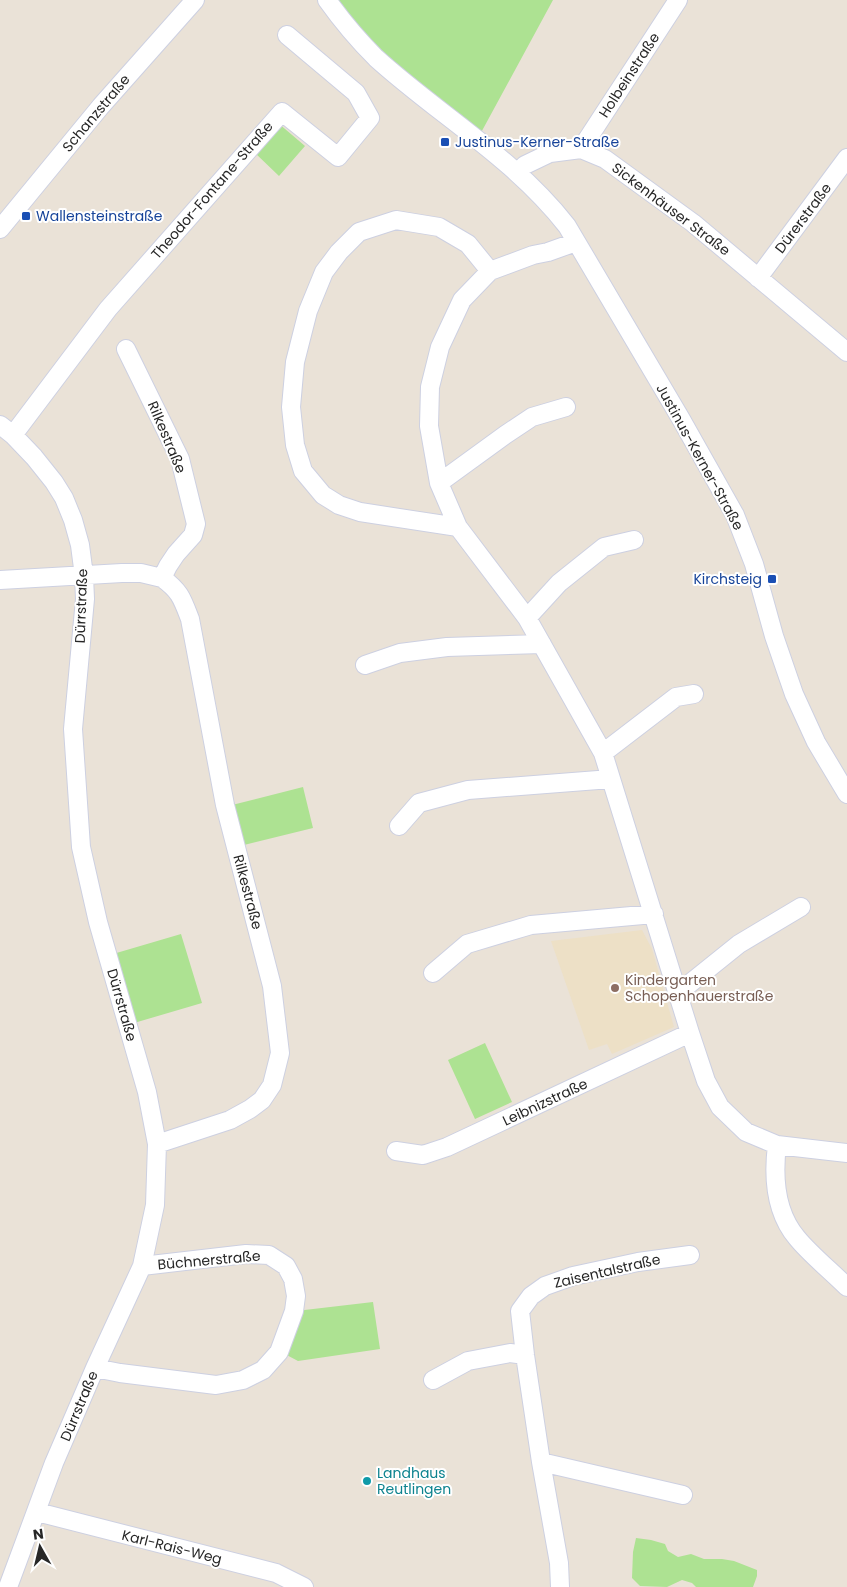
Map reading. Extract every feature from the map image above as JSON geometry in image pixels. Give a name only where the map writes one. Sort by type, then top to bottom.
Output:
[{"type":"street","name":"Schanzstraße","points":[[0,229],[101,106],[195,0]]},
{"type":"street","points":[[327,0],[352,32],[376,57],[518,173]]},
{"type":"street","name":"Holbeinstraße","points":[[581,149],[678,0]]},
{"type":"street","name":"Theodor-Fontane-Straße","points":[[6,430],[108,309],[282,112],[338,157],[370,118],[356,92],[287,35]]},
{"type":"street","name":"Sickenhäuser Straße","points":[[518,173],[525,165],[550,153],[581,149],[605,159],[693,223],[847,352]]},
{"type":"street","name":"Dürerstraße","points":[[758,278],[847,158]]},
{"type":"street","name":"Justinus-Kerner-Straße","points":[[518,173],[551,206],[567,226],[735,515],[754,564],[774,636],[794,694],[816,742],[847,794]]},
{"type":"street","points":[[458,527],[360,512],[339,505],[323,495],[303,472],[295,446],[291,407],[295,362],[308,311],[324,272],[339,252],[359,232],[396,220],[439,227],[468,244],[490,271]]},
{"type":"street","points":[[576,242],[490,271],[462,300],[440,347],[430,387],[429,426],[439,483],[458,527],[527,618],[603,753],[690,1034],[706,1081],[720,1107],[746,1132],[777,1145],[847,1153]]},
{"type":"street","name":"Rilkestraße","points":[[126,349],[180,459],[196,524],[193,535],[176,554],[162,578],[181,595],[190,619],[225,805],[272,986],[280,1052],[272,1085],[262,1100],[250,1109],[230,1120],[157,1144]]},
{"type":"street","points":[[439,483],[505,434],[532,417],[566,407]]},
{"type":"street","name":"Dürrstraße","points":[[6,430],[34,457],[64,498],[80,545],[85,599],[73,729],[81,847],[98,922],[147,1092],[157,1144],[156,1205],[142,1266],[54,1463],[8,1587]]},
{"type":"street","points":[[527,618],[560,583],[604,547],[634,540]]},
{"type":"street","points":[[0,580],[122,573],[140,573],[162,578]]},
{"type":"street","points":[[365,665],[400,653],[447,647],[542,644]]},
{"type":"street","points":[[603,753],[676,697],[694,694]]},
{"type":"street","points":[[399,826],[419,803],[468,790],[612,779]]},
{"type":"street","points":[[678,993],[739,944],[801,907]]},
{"type":"street","points":[[433,973],[467,944],[531,925],[654,914]]},
{"type":"street","name":"Leibnizstraße","points":[[396,1151],[423,1155],[447,1147],[690,1034]]},
{"type":"street","points":[[777,1145],[774,1166],[777,1194],[784,1217],[796,1238],[847,1287]]},
{"type":"street","name":"Büchnerstraße","points":[[95,1368],[216,1385],[242,1380],[263,1370],[279,1352],[294,1311],[296,1296],[293,1279],[286,1266],[269,1256],[246,1254],[142,1266]]},
{"type":"street","name":"Zaisentalstraße","points":[[560,1587],[559,1563],[541,1462],[520,1311],[531,1296],[545,1286],[573,1276],[638,1262],[690,1255]]},
{"type":"street","points":[[433,1380],[468,1361],[510,1353],[525,1356]]},
{"type":"street","points":[[541,1462],[683,1495]]},
{"type":"street","name":"Karl-Rais-Weg","points":[[37,1512],[276,1574],[304,1587]]},
{"type":"shaded area","name":"Kindergarten Schopenhauerstraße","points":[[642,930],[652,949],[674,1027],[612,1054],[607,1044],[589,1050],[551,941]]},
{"type":"green space","points":[[327,0],[553,0],[477,140],[402,80]]},
{"type":"green space","points":[[278,123],[305,146],[279,176],[254,152]]},
{"type":"green space","points":[[303,787],[313,828],[244,845],[232,805]]},
{"type":"green space","points":[[181,934],[202,1003],[134,1023],[113,954]]},
{"type":"green space","points":[[485,1043],[512,1102],[475,1119],[448,1060]]},
{"type":"green space","points":[[373,1302],[380,1349],[298,1361],[281,1352],[296,1311]]},
{"type":"green space","points":[[636,1538],[665,1544],[668,1551],[678,1557],[691,1554],[704,1559],[722,1559],[734,1561],[757,1570],[753,1587],[696,1587],[692,1583],[682,1580],[667,1587],[640,1586],[632,1578],[633,1552]]},
{"type":"place","name":"Justinus-Kerner-Straße","points":[[445,142]]},
{"type":"place","name":"Wallensteinstraße","points":[[26,216]]},
{"type":"place","name":"Kirchsteig","points":[[772,579]]},
{"type":"place","name":"Kindergarten Schopenhauerstraße","points":[[615,988]]},
{"type":"place","name":"Landhaus Reutlingen","points":[[367,1481]]}]
